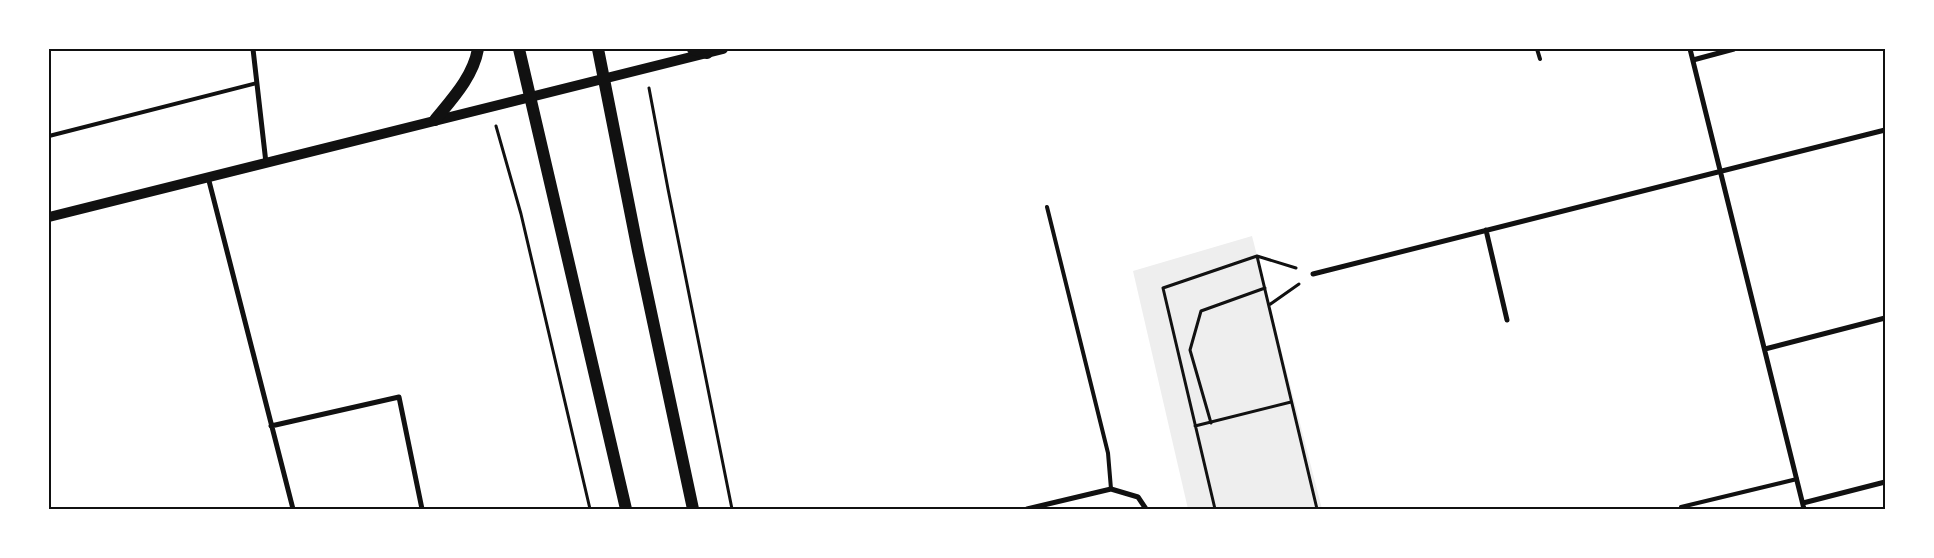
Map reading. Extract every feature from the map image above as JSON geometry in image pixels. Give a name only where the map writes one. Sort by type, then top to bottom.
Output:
[{"type":"main road","points":[[435,120],[465,81],[478,49]]},
{"type":"main road","points":[[518,49],[626,509]]},
{"type":"main road","points":[[598,49],[693,509]]},
{"type":"main road","points":[[693,49],[715,50]]},
{"type":"main road","points":[[49,217],[715,50]]},
{"type":"street","points":[[253,49],[266,163]]},
{"type":"street","points":[[1690,49],[1804,506],[1885,482]]},
{"type":"street","points":[[1693,60],[1734,49]]},
{"type":"street","points":[[1313,274],[1885,130]]},
{"type":"street","points":[[208,177],[292,509]]},
{"type":"street","points":[[1486,230],[1507,320]]},
{"type":"street","points":[[1764,349],[1885,318]]},
{"type":"street","points":[[272,426],[398,397],[422,509]]},
{"type":"street","points":[[1027,509],[1111,489],[1138,497],[1146,509]]},
{"type":"lane","points":[[1538,49],[1540,60]]},
{"type":"lane","points":[[49,136],[257,82]]},
{"type":"lane","points":[[1048,207],[1108,453],[1111,489]]},
{"type":"lane","points":[[1681,507],[1797,480]]},
{"type":"path","points":[[646,68],[668,189],[732,509]]},
{"type":"path","points":[[490,107],[521,214],[590,509]]},
{"type":"path","points":[[1257,256],[1316,509]]},
{"type":"path","points":[[1214,509],[1163,288],[1257,256],[1313,274]]},
{"type":"path","points":[[1269,306],[1313,274]]},
{"type":"path","points":[[1211,422],[1190,350],[1201,311],[1264,288]]},
{"type":"path","points":[[1195,426],[1292,402]]},
{"type":"shaded area","points":[[1252,236],[1322,509],[1188,509],[1133,271]]}]
